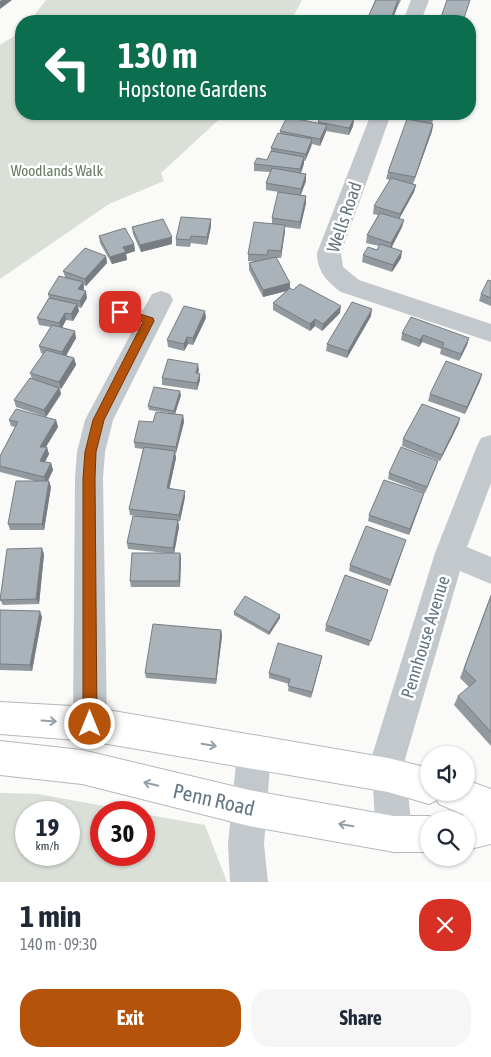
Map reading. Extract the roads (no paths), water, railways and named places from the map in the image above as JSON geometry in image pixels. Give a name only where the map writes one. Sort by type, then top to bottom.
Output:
[{"type":"highway","points":[[0,718],[90,724],[388,775],[420,784]]},
{"type":"highway","name":"Penn Road","points":[[0,758],[82,767],[249,808],[394,834],[420,834]]},
{"type":"highway","points":[[475,801],[491,807]]},
{"type":"highway","points":[[475,830],[491,826]]},
{"type":"street","points":[[414,15],[420,0]]},
{"type":"street","name":"Wells Road","points":[[379,120],[329,254],[328,263],[332,272],[350,286],[491,333]]},
{"type":"street","points":[[90,724],[89,478],[91,452],[99,420],[155,310],[120,312]]},
{"type":"street","name":"Pennhouse Avenue","points":[[394,834],[388,759],[450,553],[491,446]]},
{"type":"street","points":[[450,553],[491,572]]},
{"type":"street","points":[[249,882],[246,844],[254,753]]},
{"type":"park label","name":"Woodlands Walk","points":[[57,170]]}]
